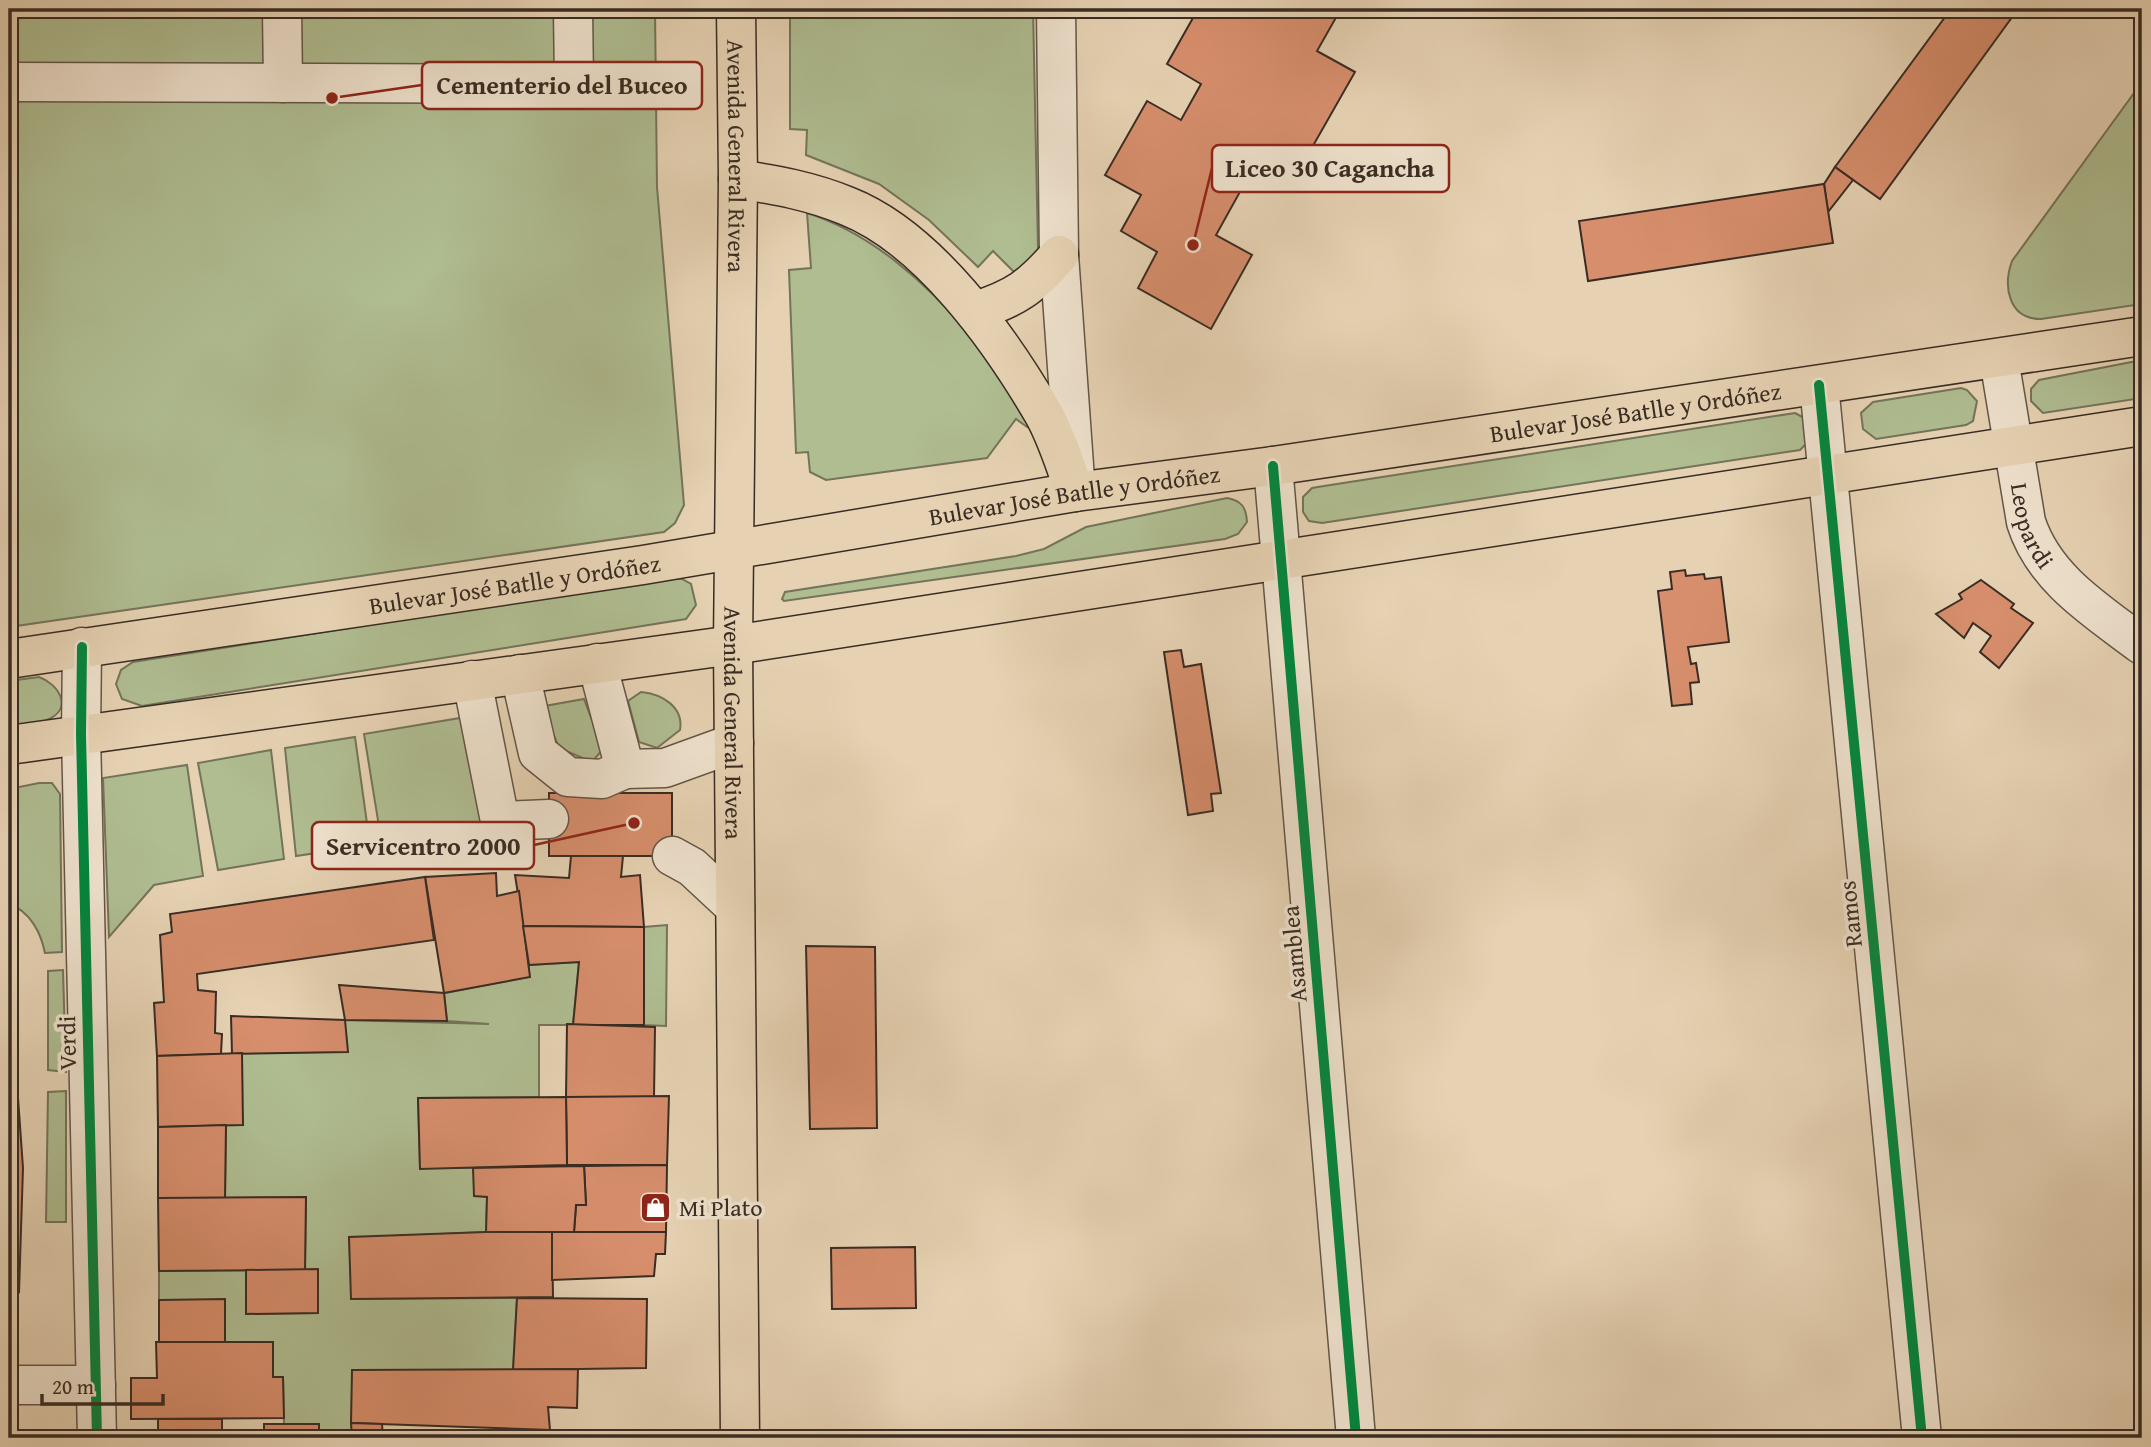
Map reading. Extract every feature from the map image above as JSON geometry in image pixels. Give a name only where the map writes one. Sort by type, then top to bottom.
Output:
[{"type":"main road","name":"Avenida General Rivera","points":[[736,9],[738,180],[733,645],[740,1438]]},
{"type":"main road","points":[[738,180],[797,188],[849,207],[892,233],[939,271],[975,311],[1044,414],[1075,492]]},
{"type":"main road","points":[[975,311],[1010,300],[1033,285],[1059,255]]},
{"type":"main road","name":"Bulevar José Batlle y Ordóñez","points":[[9,659],[735,549],[1075,492],[1273,466],[2142,336]]},
{"type":"main road","points":[[9,745],[733,645],[1829,477],[2142,426]]},
{"type":"street","points":[[282,9],[283,83]]},
{"type":"street","points":[[9,82],[574,84],[573,9]]},
{"type":"street","points":[[1056,9],[1059,255],[1075,492]]},
{"type":"street","name":"Leopardi","points":[[1999,359],[2016,447],[2026,522],[2033,545],[2061,580],[2142,645]]},
{"type":"street","name":"Ramos","points":[[1819,385],[1922,1438]]},
{"type":"street","name":"Asamblea","points":[[1273,466],[1356,1438]]},
{"type":"street","name":"Verdi","points":[[82,647],[81,734],[97,1438]]},
{"type":"street","points":[[597,663],[625,769]]},
{"type":"street","points":[[520,674],[538,753],[568,777],[602,779],[625,769],[665,768],[734,743]]},
{"type":"street","points":[[472,680],[499,821],[549,819]]},
{"type":"street","points":[[672,856],[692,867],[735,907]]},
{"type":"street","points":[[9,1385],[96,1385]]},
{"type":"green space","points":[[9,9],[655,9],[657,187],[684,505],[675,523],[664,532],[9,627]]},
{"type":"green space","points":[[790,9],[1033,9],[1038,249],[1018,276],[993,251],[978,267],[929,220],[879,184],[806,155],[807,130],[790,129]]},
{"type":"green space","points":[[2142,82],[2142,304],[2041,319],[2030,318],[2015,307],[2011,299],[2008,281],[2012,261]]},
{"type":"green space","points":[[807,213],[853,233],[875,247],[935,296],[985,355],[1028,424],[1027,427],[1016,419],[987,458],[826,480],[810,472],[808,452],[796,453],[789,270],[811,268]]},
{"type":"green space","points":[[2142,360],[2142,398],[2043,413],[2031,401],[2031,389],[2039,380]]},
{"type":"green space","points":[[1961,388],[1967,390],[1977,401],[1973,421],[1966,425],[1876,439],[1863,429],[1861,413],[1873,402]]},
{"type":"green space","points":[[1795,413],[1806,419],[1809,441],[1800,450],[1322,523],[1309,521],[1303,512],[1303,497],[1312,488]]},
{"type":"green space","points":[[1227,498],[1242,506],[1247,522],[1238,534],[1225,539],[784,601],[782,599],[785,592],[1016,556],[1044,549],[1086,527]]},
{"type":"green space","points":[[667,578],[682,579],[691,584],[696,605],[686,619],[142,706],[122,699],[116,684],[121,670],[133,662]]},
{"type":"green space","points":[[39,677],[52,685],[61,697],[60,710],[43,722],[9,727],[9,681]]},
{"type":"green space","points":[[641,692],[664,699],[679,715],[680,730],[657,748],[639,742],[628,701]]},
{"type":"green space","points":[[584,699],[603,749],[592,762],[559,748],[543,709],[545,706]]},
{"type":"green space","points":[[466,717],[485,828],[382,845],[364,734]]},
{"type":"green space","points":[[355,737],[370,845],[296,856],[285,748]]},
{"type":"green space","points":[[271,750],[284,859],[218,870],[198,763]]},
{"type":"green space","points":[[187,765],[203,876],[154,885],[109,937],[103,778]]},
{"type":"green space","points":[[52,783],[60,794],[62,952],[45,953],[41,938],[29,917],[9,904],[9,789]]},
{"type":"green space","points":[[667,925],[666,1026],[644,1025],[644,927]]},
{"type":"green space","points":[[579,962],[573,1025],[539,1025],[539,1097],[418,1098],[420,1168],[473,1168],[487,1197],[486,1232],[349,1238],[352,1299],[517,1298],[513,1370],[352,1370],[352,1438],[319,1438],[319,1424],[284,1424],[283,1378],[273,1377],[273,1342],[225,1342],[225,1300],[159,1300],[159,1271],[246,1270],[246,1314],[318,1313],[318,1270],[305,1270],[306,1198],[225,1198],[226,1125],[242,1053],[345,1020],[489,1024],[447,1021],[444,993],[529,977],[529,965]]},
{"type":"green space","points":[[63,970],[66,1072],[48,1070],[48,971]]},
{"type":"green space","points":[[66,1091],[66,1222],[46,1222],[48,1092]]},
{"type":"building","points":[[1198,9],[1327,9],[1338,14],[1317,51],[1355,72],[1293,181],[1257,161],[1216,235],[1252,255],[1211,329],[1138,288],[1157,252],[1121,231],[1141,195],[1105,175],[1147,101],[1181,120],[1201,84],[1167,64]]},
{"type":"building","points":[[1951,9],[2018,9],[1880,199],[1835,167]]},
{"type":"building","points":[[1835,167],[1853,180],[1828,212],[1824,184]]},
{"type":"building","points":[[1824,184],[1833,243],[1588,281],[1579,221]]},
{"type":"building","points":[[1685,570],[1686,576],[1704,574],[1705,579],[1721,577],[1729,642],[1688,647],[1691,664],[1696,663],[1699,682],[1690,683],[1692,704],[1672,706],[1658,591],[1672,589],[1670,572]]},
{"type":"building","points":[[1981,580],[2014,604],[2011,608],[2033,623],[1999,668],[1980,652],[1991,636],[1973,623],[1964,638],[1936,614],[1962,599],[1959,594]]},
{"type":"building","points":[[1181,650],[1184,667],[1201,664],[1221,793],[1211,794],[1213,811],[1188,815],[1164,652]]},
{"type":"building","points":[[549,793],[672,793],[672,856],[549,856]]},
{"type":"building","points":[[571,856],[623,856],[621,877],[640,875],[644,927],[523,926],[515,875],[569,878]]},
{"type":"building","points":[[496,873],[497,896],[519,891],[530,977],[444,993],[425,877]]},
{"type":"building","points":[[425,877],[434,940],[197,974],[198,990],[216,992],[215,1033],[222,1034],[221,1054],[157,1056],[154,1003],[164,1002],[160,935],[172,932],[170,914]]},
{"type":"building","points":[[523,926],[644,927],[644,1025],[573,1025],[579,962],[529,965]]},
{"type":"building","points":[[806,946],[875,947],[877,1128],[810,1129]]},
{"type":"building","points":[[339,985],[444,993],[447,1021],[345,1020]]},
{"type":"building","points":[[231,1016],[345,1020],[348,1052],[232,1054]]},
{"type":"building","points":[[9,1019],[15,1055],[23,1168],[19,1292],[12,1291],[12,1300],[9,1300]]},
{"type":"building","points":[[567,1024],[655,1027],[654,1097],[566,1097]]},
{"type":"building","points":[[242,1053],[243,1125],[158,1127],[157,1056]]},
{"type":"building","points":[[669,1096],[667,1165],[567,1165],[566,1097]]},
{"type":"building","points":[[566,1097],[567,1165],[420,1169],[418,1098]]},
{"type":"building","points":[[226,1125],[225,1198],[158,1198],[158,1127]]},
{"type":"building","points":[[667,1165],[666,1232],[574,1232],[576,1205],[586,1205],[584,1166]]},
{"type":"building","points":[[584,1166],[586,1205],[576,1205],[574,1232],[486,1232],[487,1197],[474,1196],[473,1168]]},
{"type":"building","points":[[306,1197],[305,1270],[159,1271],[158,1198]]},
{"type":"building","points":[[552,1232],[553,1297],[351,1299],[349,1237]]},
{"type":"building","points":[[552,1232],[666,1232],[665,1254],[656,1254],[654,1276],[552,1280]]},
{"type":"building","points":[[915,1247],[916,1308],[832,1309],[831,1248]]},
{"type":"building","points":[[318,1269],[318,1313],[246,1314],[246,1270]]},
{"type":"building","points":[[517,1298],[647,1299],[646,1368],[513,1370]]},
{"type":"building","points":[[225,1299],[225,1342],[159,1342],[159,1300]]},
{"type":"building","points":[[156,1342],[273,1342],[273,1377],[283,1377],[284,1418],[131,1419],[131,1378],[157,1378]]},
{"type":"building","points":[[578,1369],[577,1408],[548,1407],[550,1430],[351,1423],[352,1370]]},
{"type":"building","points":[[158,1419],[222,1419],[222,1438],[158,1438]]},
{"type":"building","points":[[351,1423],[382,1424],[383,1438],[352,1438]]},
{"type":"building","points":[[264,1424],[319,1424],[319,1438],[264,1438]]},
{"type":"building","points":[[9,1433],[44,1433],[44,1438],[9,1438]]},
{"type":"building","points":[[561,1433],[647,1433],[647,1438],[561,1438]]},
{"type":"cycle path","points":[[1819,385],[1922,1438]]},
{"type":"cycle path","points":[[1273,466],[1356,1438]]},
{"type":"cycle path","points":[[82,647],[81,734],[97,1438]]},
{"type":"place","name":"Cementerio del Buceo","points":[[332,98]]},
{"type":"place","name":"Liceo 30 Cagancha","points":[[1193,245]]},
{"type":"place","name":"Servicentro 2000","points":[[634,823]]},
{"type":"place","name":"Mi Plato","points":[[656,1207]]}]
